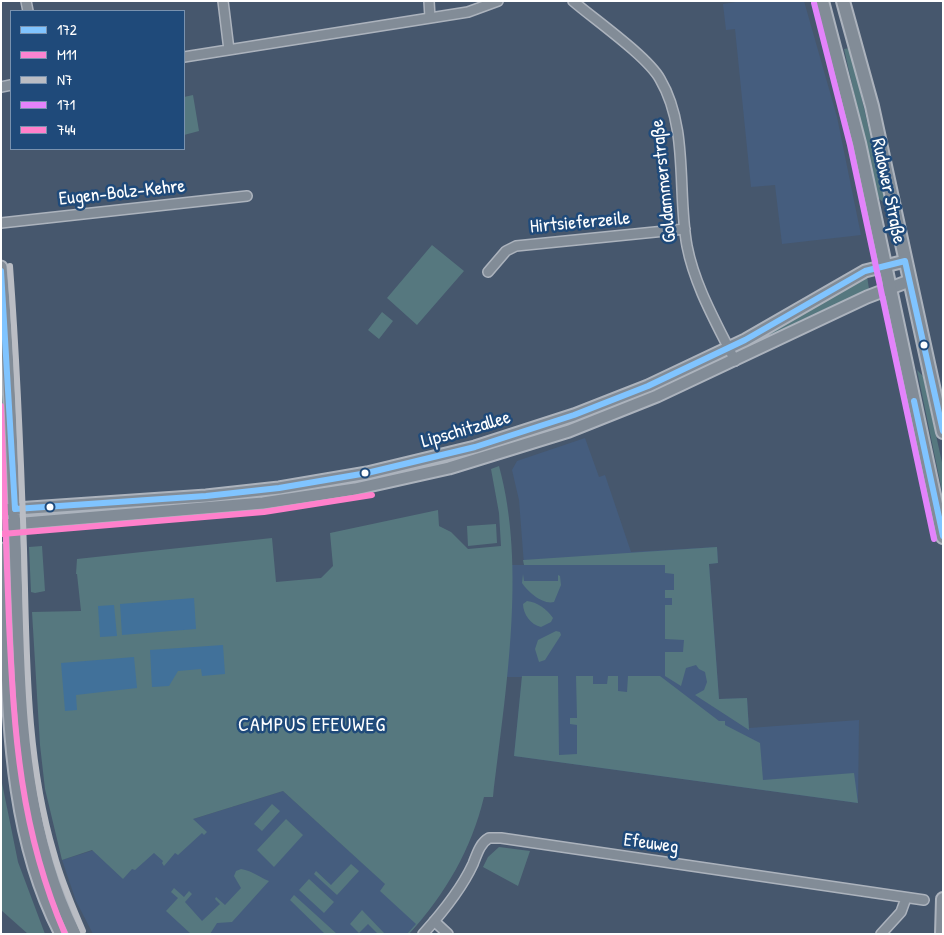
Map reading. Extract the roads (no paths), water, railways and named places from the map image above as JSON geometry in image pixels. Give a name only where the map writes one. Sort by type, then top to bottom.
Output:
[{"type":"main road","name":"Rudower Straße","points":[[822,1],[851,108],[943,537]]},
{"type":"main road","name":"Rudower Straße","points":[[843,1],[864,74],[943,432]]},
{"type":"main road","points":[[829,25],[849,20]]},
{"type":"main road","points":[[874,210],[894,206]]},
{"type":"main road","points":[[906,365],[926,361]]},
{"type":"main road","points":[[942,934],[943,901]]},
{"type":"street","points":[[223,1],[229,50]]},
{"type":"street","points":[[429,1],[430,18]]},
{"type":"street","points":[[185,57],[468,12],[498,1]]},
{"type":"street","name":"Goldammerstraße","points":[[573,1],[646,62],[659,77],[670,97],[676,120],[685,229],[695,278],[735,361]]},
{"type":"street","name":"Eugen-Bolz-Kehre","points":[[1,223],[247,196]]},
{"type":"street","name":"Hirtsieferzeile","points":[[488,272],[506,251],[516,246],[685,229]]},
{"type":"street","name":"Lipschitzallee","points":[[1,510],[215,495],[297,485],[367,473],[496,441],[611,401],[728,348],[865,271],[905,261]]},
{"type":"street","points":[[1,267],[24,737],[29,781],[38,828],[64,912],[75,934]]},
{"type":"street","name":"Lipschitzallee","points":[[1,525],[139,515],[297,498],[439,470],[500,453],[620,411],[735,361],[832,313],[909,281]]},
{"type":"street","points":[[496,441],[500,453]]},
{"type":"street","points":[[436,457],[439,470]]},
{"type":"street","points":[[138,501],[139,515]]},
{"type":"street","points":[[1,549],[12,738],[18,792],[28,839],[53,917],[61,934]]},
{"type":"street","points":[[5,601],[17,600]]},
{"type":"street","points":[[12,738],[24,737]]},
{"type":"street","name":"Efeuweg","points":[[423,934],[460,887],[481,846],[489,838],[501,838],[924,900]]},
{"type":"street","points":[[881,934],[901,912],[906,898]]},
{"type":"street","points":[[53,917],[64,912]]},
{"type":"street","points":[[434,921],[448,934]]},
{"type":"district","name":"CAMPUS EFEUWEG","points":[[312,726]]}]
